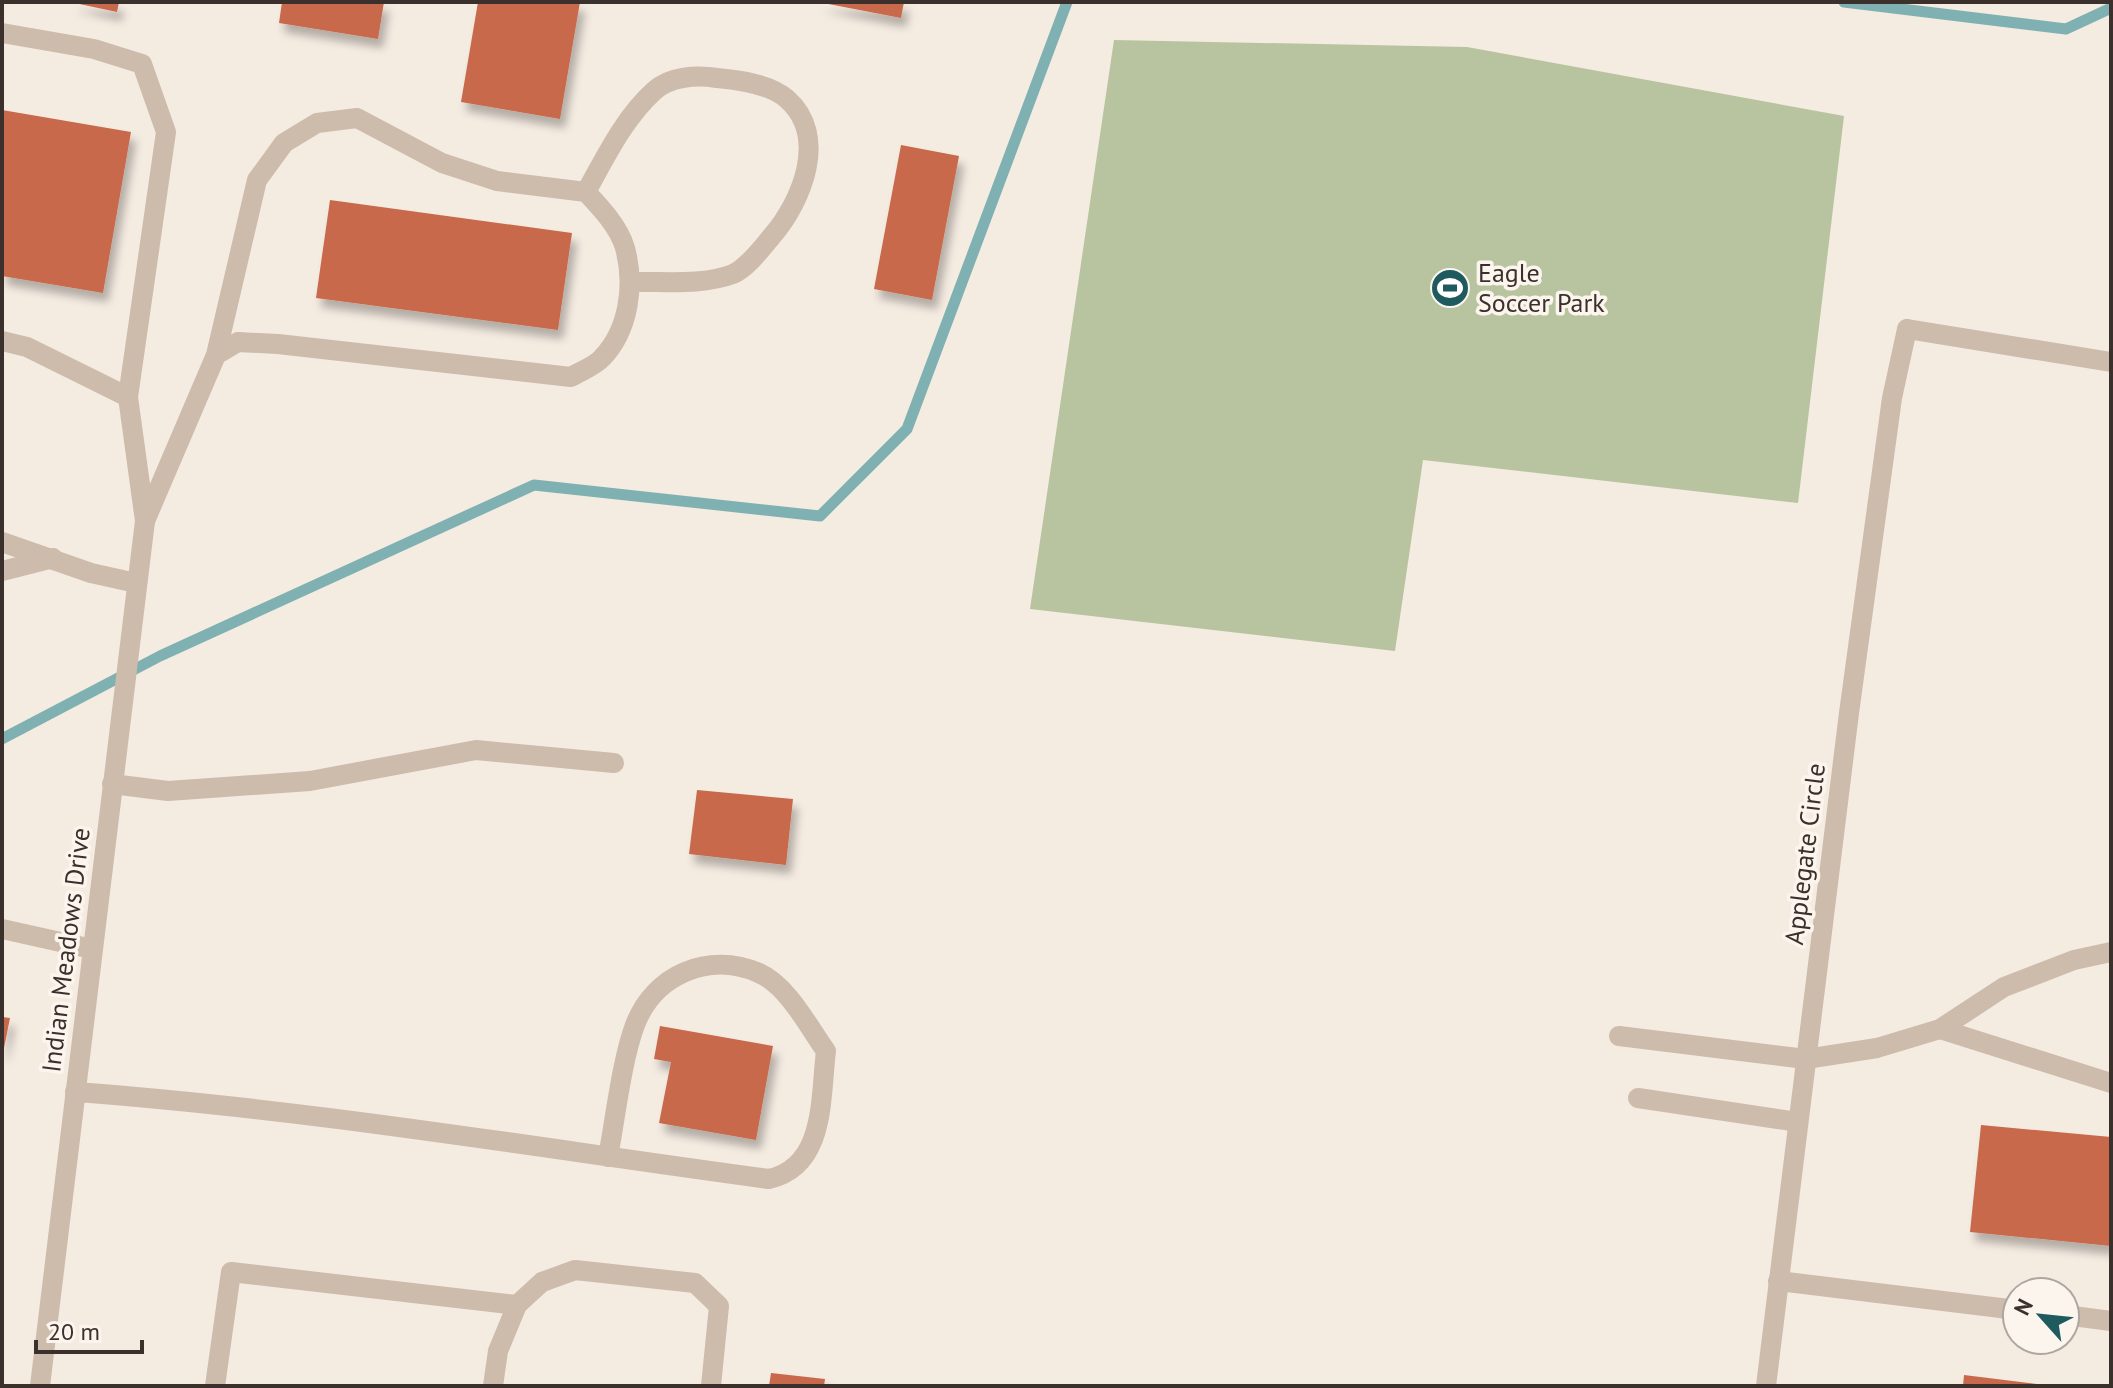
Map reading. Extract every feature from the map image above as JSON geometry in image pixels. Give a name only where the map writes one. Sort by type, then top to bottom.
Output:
[{"type":"street","points":[[2,33],[94,49],[142,64],[166,132],[128,397],[145,521]]},
{"type":"street","points":[[586,192],[619,133],[655,89],[692,75],[761,86],[787,99],[807,131],[808,166],[796,201],[783,223],[736,273],[709,280],[630,282]]},
{"type":"street","points":[[145,521],[216,355],[257,180],[284,143],[317,123],[357,118],[456,168],[497,181],[586,192],[607,215],[624,246],[630,282],[623,330],[601,360],[571,377],[278,344],[238,342],[216,355]]},
{"type":"street","name":"Applegate Circle","points":[[1766,1386],[1889,414],[1907,329],[2111,362]]},
{"type":"street","points":[[2,341],[27,347],[128,397]]},
{"type":"street","name":"Indian Meadows Drive","points":[[40,1386],[145,521]]},
{"type":"street","points":[[2,542],[91,573],[136,583]]},
{"type":"street","points":[[2,571],[53,558]]},
{"type":"street","points":[[112,784],[168,791],[310,781],[476,750],[614,763]]},
{"type":"street","points":[[2,929],[92,949]]},
{"type":"street","points":[[1619,1036],[1806,1059],[1877,1048],[1940,1029],[2004,987],[2074,960],[2111,952]]},
{"type":"street","points":[[75,1092],[250,1107],[608,1157],[769,1179],[786,1175],[814,1144],[826,1051],[786,994],[760,973],[723,965],[685,968],[658,988],[635,1025],[608,1157]]},
{"type":"street","points":[[1940,1029],[2111,1083]]},
{"type":"street","points":[[1638,1098],[1798,1122]]},
{"type":"street","points":[[493,1386],[498,1351],[517,1305],[542,1282],[575,1270],[695,1283],[719,1306],[711,1386]]},
{"type":"street","points":[[215,1386],[231,1272],[517,1305]]},
{"type":"street","points":[[1778,1281],[2001,1308]]},
{"type":"street","points":[[2081,1317],[2111,1321]]},
{"type":"green space","name":"Eagle Soccer Park","points":[[1114,40],[1467,47],[1844,116],[1798,503],[1423,460],[1395,651],[1030,609]]},
{"type":"building","points":[[70,2],[119,2],[117,12]]},
{"type":"building","points":[[282,2],[384,2],[378,39],[279,23]]},
{"type":"building","points":[[478,2],[580,2],[560,119],[461,102]]},
{"type":"building","points":[[818,2],[904,2],[901,18]]},
{"type":"building","points":[[2,110],[131,132],[103,293],[2,276]]},
{"type":"building","points":[[901,145],[959,156],[932,300],[874,289]]},
{"type":"building","points":[[330,200],[572,233],[558,330],[316,298]]},
{"type":"building","points":[[697,790],[793,799],[786,865],[689,854]]},
{"type":"building","points":[[2,1017],[10,1018],[3,1053],[2,1053]]},
{"type":"building","points":[[660,1026],[773,1046],[756,1140],[659,1123],[671,1062],[654,1059]]},
{"type":"building","points":[[1981,1125],[2111,1137],[2111,1246],[1970,1232]]},
{"type":"building","points":[[771,1373],[825,1379],[824,1386],[769,1386]]},
{"type":"building","points":[[1964,1375],[2037,1384],[2037,1386],[1963,1386]]},
{"type":"waterway","points":[[2,739],[160,656],[534,485],[820,516],[907,429],[1067,2]]},
{"type":"waterway","points":[[1844,2],[2066,29],[2111,8]]},
{"type":"place","name":"Eagle Soccer Park","points":[[1450,288]]}]
